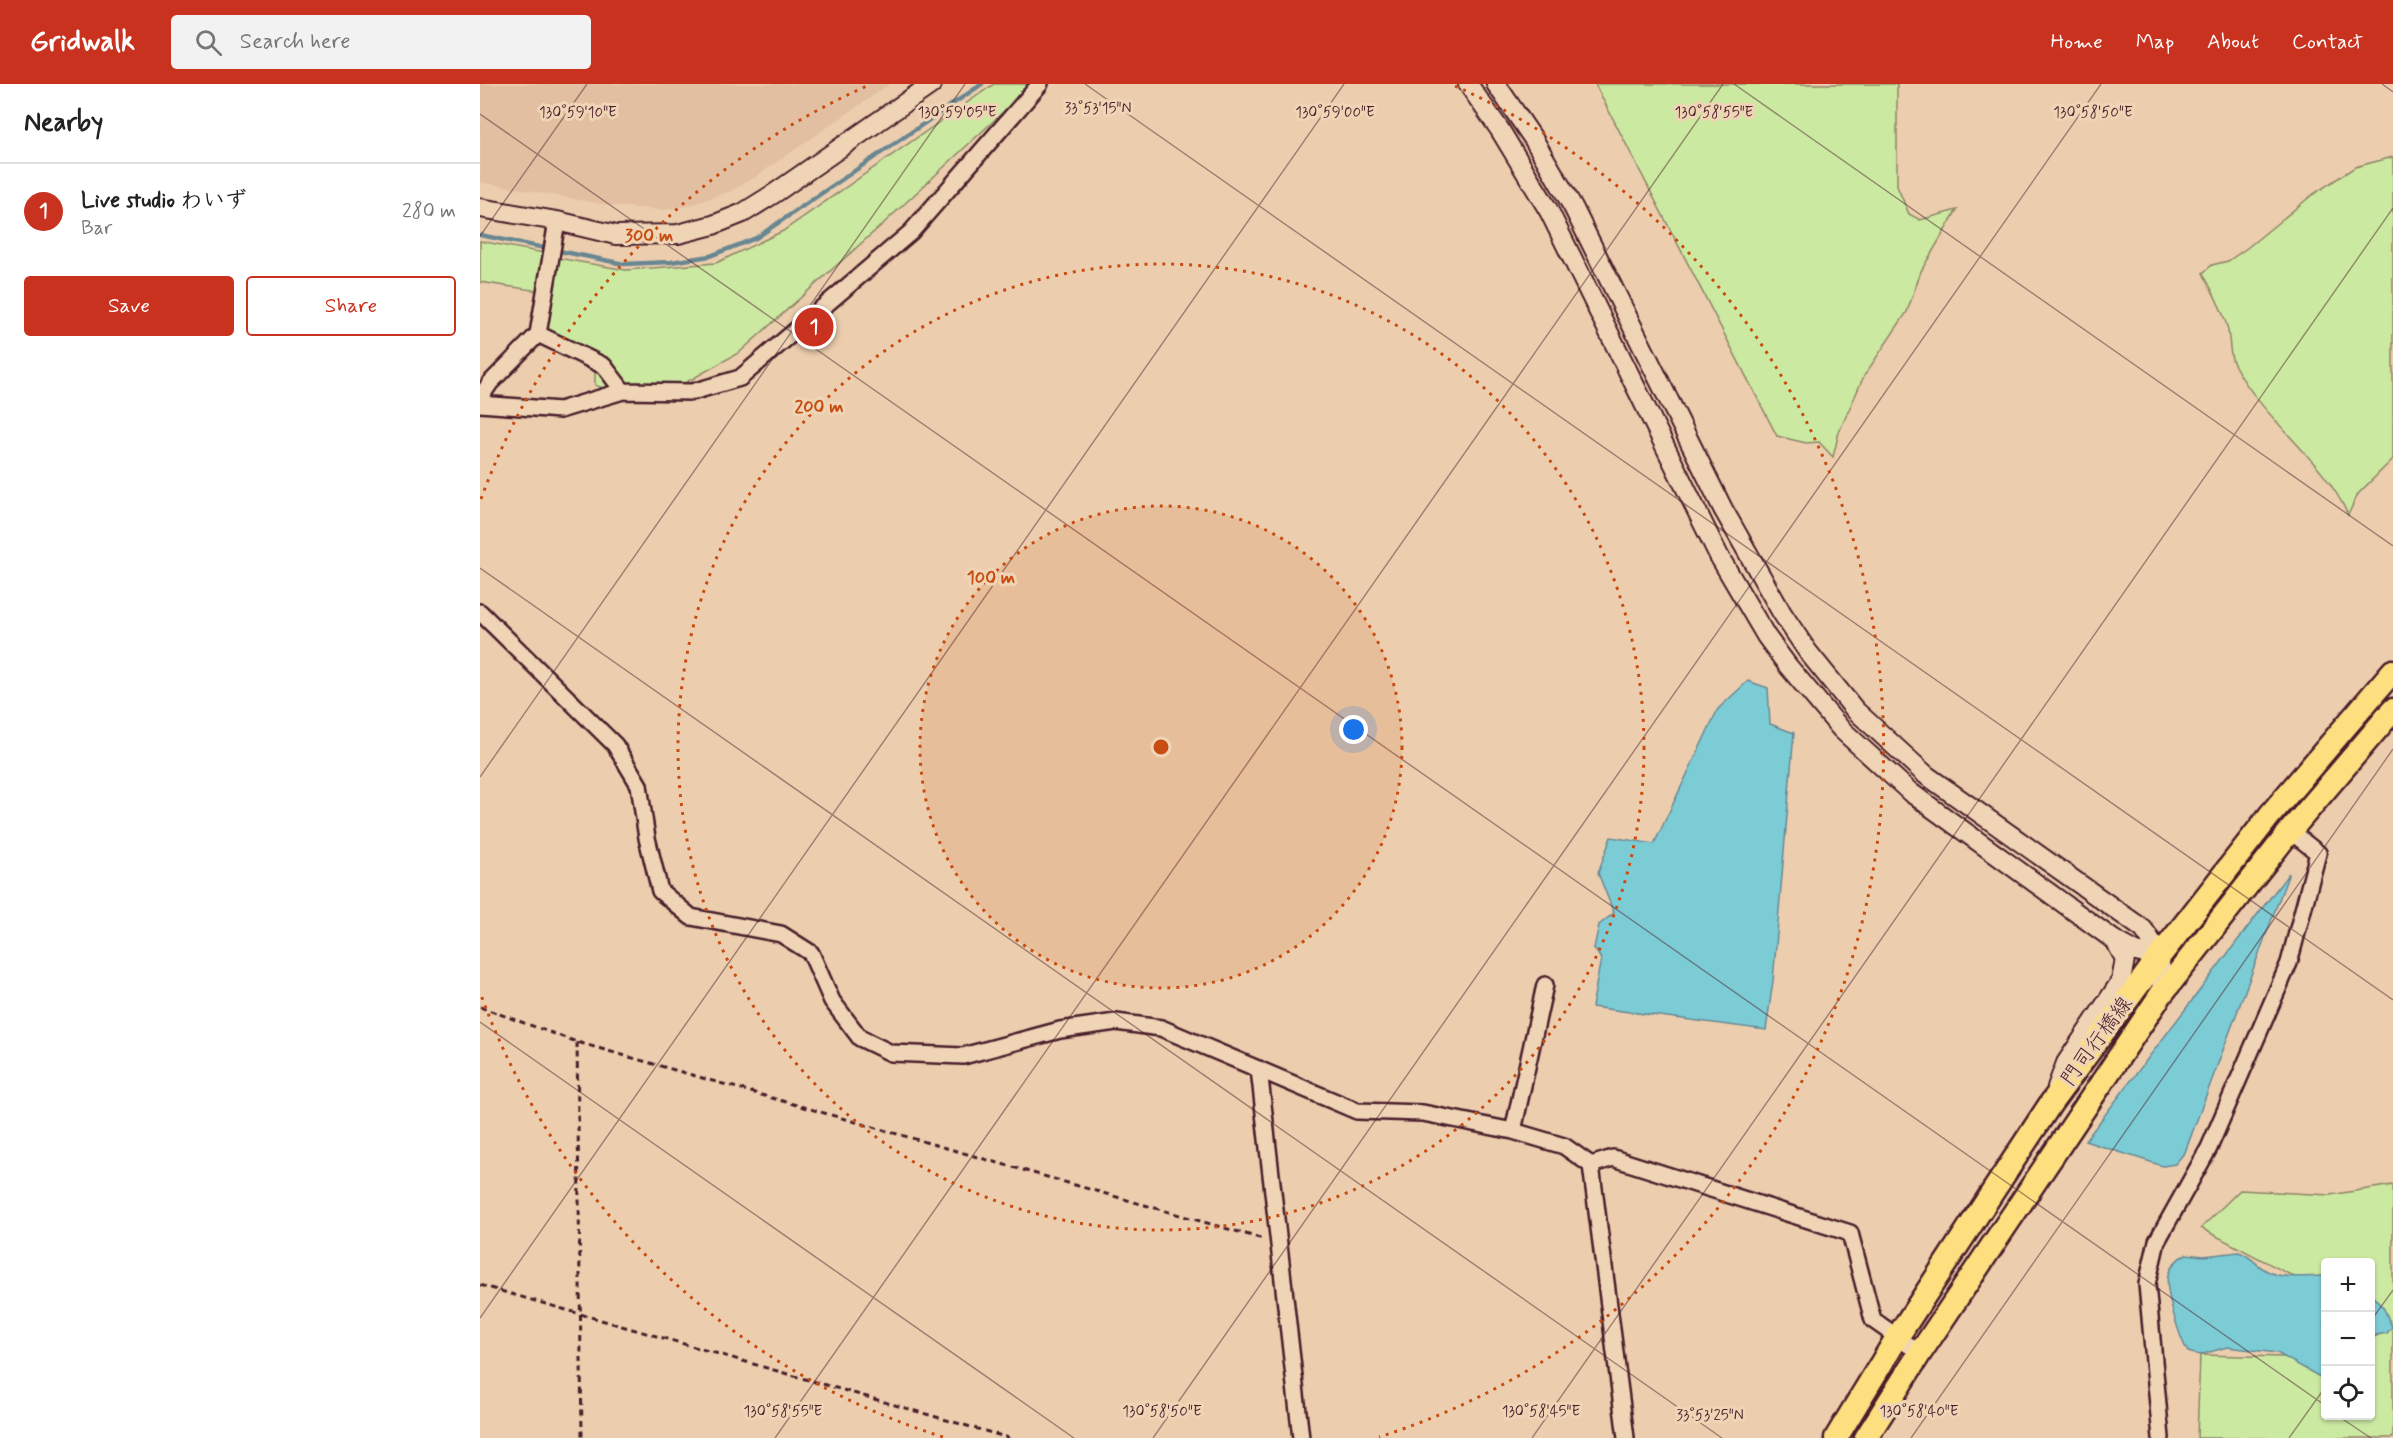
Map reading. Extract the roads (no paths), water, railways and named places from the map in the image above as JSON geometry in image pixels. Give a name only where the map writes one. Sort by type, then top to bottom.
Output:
[{"type":"main road","name":"門司行橋線","points":[[1836,1438],[1898,1336],[2051,1103],[2159,957],[2270,815],[2393,671]]},
{"type":"main road","points":[[2159,957],[2182,946],[2315,785],[2376,714],[2393,700]]},
{"type":"main road","name":"門司行橋線","points":[[1866,1438],[1920,1353],[2160,996],[2290,831],[2393,710]]},
{"type":"street","points":[[480,208],[616,235],[678,234],[712,225],[743,213],[767,198],[932,84]]},
{"type":"street","points":[[480,404],[560,410],[624,391],[692,392],[740,378],[911,232],[1040,84]]},
{"type":"street","points":[[1468,84],[1500,130],[1549,211],[1719,556],[1760,627],[1783,658],[1841,729],[1910,792],[2114,940],[2136,952],[2159,957]]},
{"type":"street","points":[[1496,84],[1534,140],[1574,207],[1722,509],[1782,613],[1808,652],[1855,710],[1926,775],[2133,921],[2150,938],[2159,957],[2162,976],[2160,996]]},
{"type":"street","points":[[480,398],[490,383],[538,334],[557,222]]},
{"type":"street","points":[[538,334],[604,366],[624,391]]},
{"type":"street","points":[[480,612],[615,745],[639,785],[647,838],[660,891],[691,917],[781,934],[812,953],[832,1001],[860,1038],[891,1053],[963,1056],[1060,1030],[1116,1022],[1161,1028],[1356,1112],[1423,1113],[1513,1131],[1564,1146],[1591,1165],[1626,1438]]},
{"type":"street","points":[[2161,1438],[2147,1284],[2157,1241],[2209,1148],[2289,963],[2318,853],[2290,831]]},
{"type":"street","points":[[2133,921],[2157,930],[2168,930],[2189,920]]},
{"type":"street","points":[[2051,1103],[2066,1063],[2121,981],[2125,959],[2114,940]]},
{"type":"street","points":[[1513,1131],[1545,985]]},
{"type":"street","points":[[1259,1070],[1301,1438]]},
{"type":"street","points":[[1591,1165],[1613,1158],[1850,1233],[1873,1320],[1920,1353]]},
{"type":"water","points":[[1748,681],[1768,688],[1770,724],[1794,733],[1773,981],[1766,1030],[1592,1007],[1601,959],[1594,948],[1599,925],[1614,913],[1598,873],[1611,837],[1654,844],[1718,709]]},
{"type":"water","points":[[2289,873],[2185,1152],[2175,1164],[2163,1166],[2085,1141]]},
{"type":"water","points":[[2239,1252],[2274,1274],[2296,1277],[2321,1276],[2321,1376],[2277,1353],[2227,1347],[2200,1355],[2188,1352],[2170,1302],[2168,1275],[2177,1260],[2186,1254],[2204,1256]]},
{"type":"water","points":[[2375,1299],[2384,1309],[2392,1327],[2387,1333],[2375,1335]]},
{"type":"waterway","points":[[480,235],[624,264],[671,262],[710,256],[756,238],[982,84]]},
{"type":"place","name":"Live studio わいず","points":[[814,327]]}]
